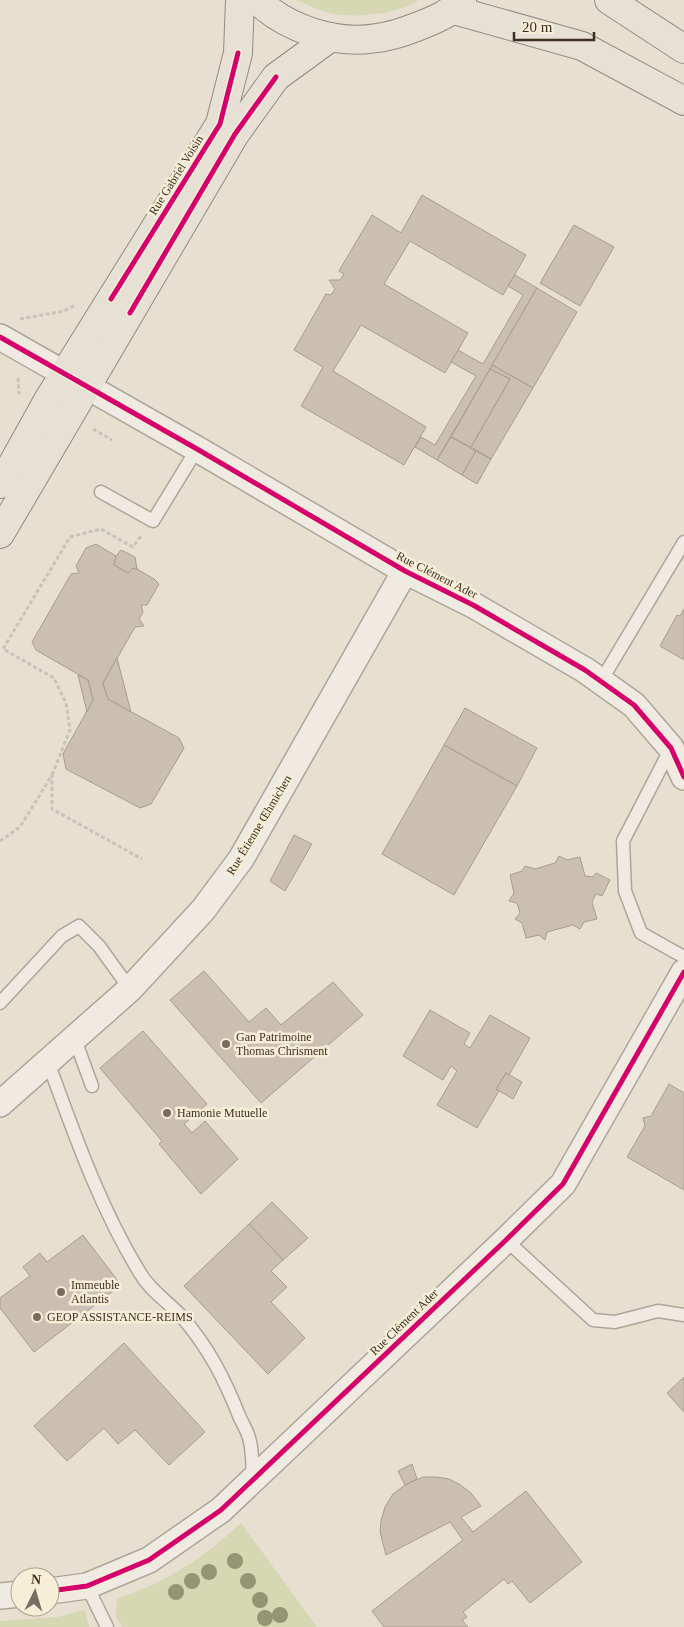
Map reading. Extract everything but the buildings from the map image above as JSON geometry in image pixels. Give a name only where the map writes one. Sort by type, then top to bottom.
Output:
[{"type":"main road","name":"Rue Gabriel Voisin","points":[[4,470],[76,380],[220,124],[238,53],[240,0]]},
{"type":"main road","points":[[257,0],[264,7],[302,29],[331,37],[376,39],[403,33],[458,5],[582,46],[684,101]]},
{"type":"main road","points":[[609,0],[684,49]]},
{"type":"main road","points":[[0,534],[76,380],[235,134],[276,76],[331,37]]},
{"type":"street","name":"Rue Clément Ader","points":[[3,339],[197,449],[405,571],[473,605],[585,670],[634,706],[671,748],[684,777]]},
{"type":"street","name":"Rue Étienne Œhmichen","points":[[0,1104],[130,989],[203,910],[242,859],[405,571]]},
{"type":"street","name":"Rue Clément Ader","points":[[60,1590],[86,1586],[149,1560],[221,1510],[563,1184],[684,972]]},
{"type":"lane","points":[[101,492],[153,521],[197,449]]},
{"type":"lane","points":[[601,681],[684,542]]},
{"type":"lane","points":[[671,748],[623,841],[625,891],[641,933],[684,957]]},
{"type":"lane","points":[[0,1003],[62,936],[79,926],[99,946],[130,989]]},
{"type":"lane","points":[[74,1038],[92,1086]]},
{"type":"lane","points":[[48,1062],[72,1127],[106,1208],[141,1276],[180,1315],[206,1346],[230,1392],[250,1442],[252,1480]]},
{"type":"lane","points":[[506,1240],[593,1320],[615,1322],[658,1312],[684,1315]]},
{"type":"lane","points":[[86,1586],[107,1627]]},
{"type":"path","points":[[3,339],[16,319],[64,311],[78,303]]},
{"type":"path","points":[[18,376],[20,399]]},
{"type":"path","points":[[0,841],[20,827],[52,775],[70,730],[66,703],[54,678],[3,649],[70,537],[100,529],[133,547],[153,521]]},
{"type":"path","points":[[52,775],[52,809],[142,859]]},
{"type":"green space","points":[[296,0],[419,0],[388,12],[339,15]]},
{"type":"green space","points":[[241,1523],[317,1627],[122,1627],[116,1617],[117,1599],[152,1585],[184,1568],[212,1548]]},
{"type":"green space","points":[[85,1610],[89,1627],[0,1627],[0,1621],[60,1616]]},
{"type":"cycle path","points":[[111,299],[220,124],[238,53]]},
{"type":"cycle path","points":[[130,313],[235,134],[276,77]]},
{"type":"cycle path","points":[[0,337],[197,449],[405,571],[473,605],[585,670],[634,705],[671,748],[684,777]]},
{"type":"cycle path","points":[[60,1590],[87,1586],[149,1560],[221,1510],[563,1184],[684,972]]},
{"type":"place","name":"Gan Patrimoine Thomas Chrisment","points":[[226,1044]]},
{"type":"place","name":"Hamonie Mutuelle","points":[[167,1113]]},
{"type":"place","name":"Immeuble Atlantis","points":[[61,1292]]},
{"type":"place","name":"GEOP ASSISTANCE-REIMS","points":[[37,1317]]}]
